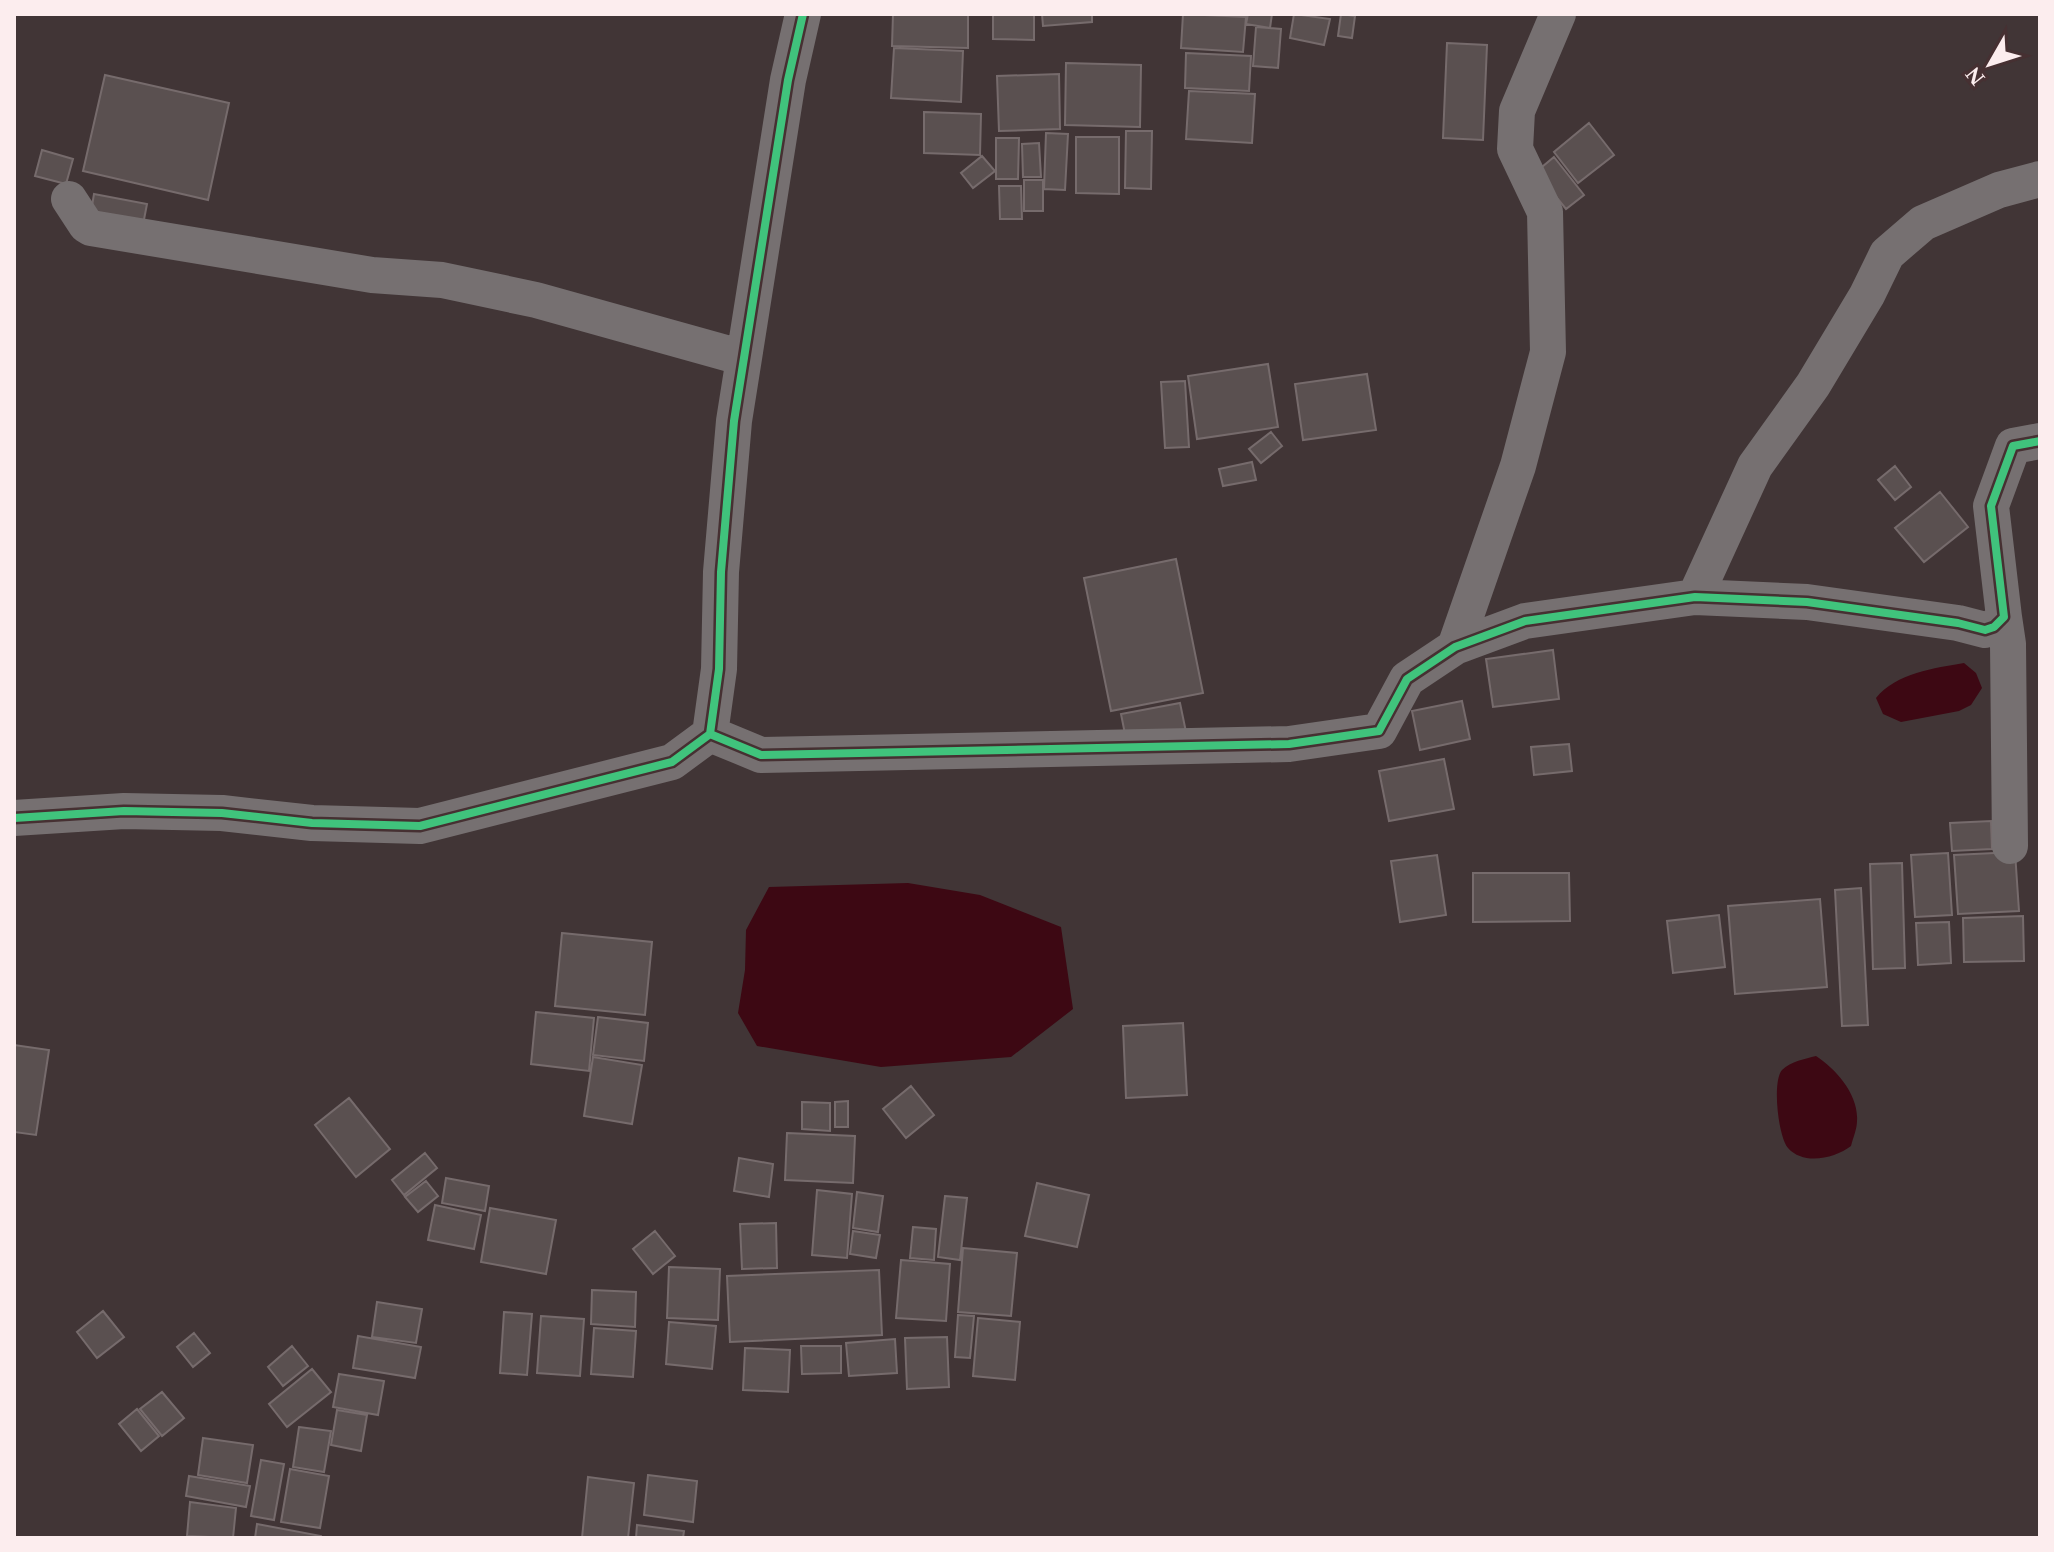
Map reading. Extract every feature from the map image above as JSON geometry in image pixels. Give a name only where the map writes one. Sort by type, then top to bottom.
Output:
[{"type":"street","points":[[14,818],[124,811],[222,813],[312,823],[420,826],[672,762],[710,734],[719,669],[721,572],[734,421],[788,80],[803,14]]},
{"type":"street","points":[[1455,647],[1518,466],[1548,352],[1545,212],[1515,149],[1517,111],[1558,14]]},
{"type":"street","points":[[1695,597],[1755,466],[1813,385],[1867,295],[1887,254],[1923,223],[1999,190],[2040,179]]},
{"type":"street","points":[[69,199],[91,228],[372,275],[442,280],[536,300],[744,358]]},
{"type":"street","points":[[2010,846],[2008,644],[1991,506],[2013,446],[2040,441]]},
{"type":"street","points":[[710,734],[761,755],[1289,744],[1379,731],[1407,679],[1455,647],[1525,621],[1695,597],[1807,602],[1958,623],[1985,630],[1994,627],[2004,617]]},
{"type":"shaded area","points":[[1964,663],[1976,673],[1982,688],[1971,705],[1959,711],[1901,722],[1883,714],[1876,698],[1894,683],[1917,673]]},
{"type":"shaded area","points":[[908,883],[980,895],[1061,927],[1073,1009],[1011,1057],[881,1067],[757,1046],[738,1013],[745,970],[746,930],[769,887]]},
{"type":"shaded area","points":[[1816,1056],[1845,1084],[1857,1111],[1857,1121],[1851,1146],[1828,1157],[1811,1158],[1795,1154],[1784,1142],[1777,1085],[1786,1067]]},
{"type":"building","points":[[893,14],[968,14],[968,48],[892,46]]},
{"type":"building","points":[[993,14],[1034,14],[1034,40],[993,39]]},
{"type":"building","points":[[1042,14],[1092,14],[1092,22],[1043,26]]},
{"type":"building","points":[[1183,14],[1246,17],[1243,52],[1181,48]]},
{"type":"building","points":[[1248,14],[1272,14],[1270,28],[1246,24]]},
{"type":"building","points":[[1294,14],[1330,19],[1324,45],[1290,38]]},
{"type":"building","points":[[1341,14],[1355,16],[1352,38],[1338,36]]},
{"type":"building","points":[[1256,27],[1281,29],[1278,68],[1253,66]]},
{"type":"building","points":[[1447,43],[1487,45],[1483,140],[1443,138]]},
{"type":"building","points":[[894,48],[963,51],[961,102],[891,98]]},
{"type":"building","points":[[1186,53],[1251,56],[1249,91],[1185,88]]},
{"type":"building","points":[[1066,63],[1141,65],[1140,127],[1065,125]]},
{"type":"building","points":[[1059,74],[1060,129],[999,131],[997,76]]},
{"type":"building","points":[[105,75],[229,103],[208,200],[83,171]]},
{"type":"building","points":[[1189,91],[1255,94],[1252,143],[1186,139]]},
{"type":"building","points":[[924,112],[981,114],[980,155],[924,153]]},
{"type":"building","points":[[1589,123],[1614,155],[1578,183],[1554,152]]},
{"type":"building","points":[[1126,131],[1152,131],[1151,189],[1125,188]]},
{"type":"building","points":[[1046,133],[1068,134],[1065,190],[1044,189]]},
{"type":"building","points":[[1076,137],[1119,137],[1119,194],[1076,193]]},
{"type":"building","points":[[996,138],[1019,138],[1018,179],[996,179]]},
{"type":"building","points":[[1039,143],[1041,177],[1023,177],[1022,144]]},
{"type":"building","points":[[42,150],[73,159],[66,184],[35,176]]},
{"type":"building","points":[[982,156],[995,171],[973,188],[961,173]]},
{"type":"building","points":[[1554,157],[1584,195],[1566,209],[1536,172]]},
{"type":"building","points":[[1024,180],[1043,180],[1043,211],[1024,211]]},
{"type":"building","points":[[999,186],[1021,186],[1022,219],[1000,219]]},
{"type":"building","points":[[94,194],[147,204],[141,235],[89,224]]},
{"type":"building","points":[[1268,364],[1278,427],[1197,439],[1188,376]]},
{"type":"building","points":[[1367,374],[1376,430],[1303,440],[1295,384]]},
{"type":"building","points":[[1185,381],[1189,447],[1165,448],[1161,382]]},
{"type":"building","points":[[1271,432],[1282,446],[1261,463],[1249,449]]},
{"type":"building","points":[[1252,462],[1256,480],[1223,486],[1219,469]]},
{"type":"building","points":[[1895,466],[1911,487],[1895,500],[1878,480]]},
{"type":"building","points":[[1940,492],[1968,527],[1924,562],[1895,528]]},
{"type":"building","points":[[1176,559],[1203,693],[1111,711],[1084,578]]},
{"type":"building","points":[[1553,650],[1559,699],[1493,707],[1486,659]]},
{"type":"building","points":[[1462,701],[1470,739],[1420,750],[1412,711]]},
{"type":"building","points":[[1180,703],[1186,732],[1127,744],[1121,714]]},
{"type":"building","points":[[1569,744],[1572,771],[1534,775],[1531,747]]},
{"type":"building","points":[[1444,759],[1454,809],[1389,821],[1379,771]]},
{"type":"building","points":[[1991,821],[1992,849],[1952,851],[1950,823]]},
{"type":"building","points":[[2015,852],[2019,911],[1958,914],[1954,855]]},
{"type":"building","points":[[1948,853],[1952,915],[1915,917],[1911,855]]},
{"type":"building","points":[[1437,855],[1446,915],[1400,922],[1391,861]]},
{"type":"building","points":[[1902,863],[1905,968],[1873,969],[1870,864]]},
{"type":"building","points":[[1473,873],[1569,873],[1570,921],[1473,922]]},
{"type":"building","points":[[1861,888],[1868,1025],[1842,1026],[1835,890]]},
{"type":"building","points":[[1820,899],[1827,987],[1735,994],[1728,906]]},
{"type":"building","points":[[1719,915],[1725,967],[1673,973],[1667,921]]},
{"type":"building","points":[[2023,916],[2024,961],[1964,962],[1963,918]]},
{"type":"building","points":[[1949,922],[1951,963],[1918,965],[1916,923]]},
{"type":"building","points":[[562,933],[652,942],[645,1015],[555,1006]]},
{"type":"building","points":[[536,1012],[594,1018],[589,1071],[531,1064]]},
{"type":"building","points":[[598,1017],[648,1023],[644,1061],[593,1055]]},
{"type":"building","points":[[1183,1023],[1187,1095],[1126,1098],[1123,1026]]},
{"type":"building","points":[[14,1045],[49,1050],[36,1135],[14,1132]]},
{"type":"building","points":[[593,1057],[642,1065],[632,1124],[584,1116]]},
{"type":"building","points":[[911,1086],[934,1115],[906,1138],[883,1109]]},
{"type":"building","points":[[349,1098],[390,1149],[356,1177],[315,1125]]},
{"type":"building","points":[[848,1101],[848,1127],[835,1127],[835,1102]]},
{"type":"building","points":[[802,1102],[830,1103],[830,1131],[802,1129]]},
{"type":"building","points":[[787,1133],[855,1136],[853,1183],[785,1180]]},
{"type":"building","points":[[425,1153],[437,1168],[404,1195],[392,1180]]},
{"type":"building","points":[[739,1158],[773,1164],[769,1197],[734,1191]]},
{"type":"building","points":[[446,1178],[489,1186],[485,1211],[442,1203]]},
{"type":"building","points":[[426,1181],[438,1196],[418,1212],[405,1197]]},
{"type":"building","points":[[1037,1183],[1089,1195],[1077,1247],[1025,1236]]},
{"type":"building","points":[[817,1190],[852,1194],[847,1258],[812,1255]]},
{"type":"building","points":[[857,1192],[883,1196],[878,1232],[853,1228]]},
{"type":"building","points":[[945,1196],[967,1198],[960,1260],[938,1257]]},
{"type":"building","points":[[435,1205],[481,1215],[474,1249],[428,1240]]},
{"type":"building","points":[[490,1208],[556,1220],[546,1274],[481,1262]]},
{"type":"building","points":[[776,1223],[777,1268],[742,1269],[740,1224]]},
{"type":"building","points":[[913,1227],[936,1229],[934,1260],[910,1258]]},
{"type":"building","points":[[655,1231],[675,1256],[653,1274],[633,1249]]},
{"type":"building","points":[[853,1231],[880,1235],[876,1258],[850,1254]]},
{"type":"building","points":[[963,1248],[1017,1253],[1011,1316],[958,1312]]},
{"type":"building","points":[[901,1260],[950,1264],[946,1321],[896,1318]]},
{"type":"building","points":[[669,1267],[720,1269],[718,1320],[667,1318]]},
{"type":"building","points":[[879,1270],[882,1335],[730,1342],[727,1276]]},
{"type":"building","points":[[592,1290],[636,1292],[635,1327],[591,1324]]},
{"type":"building","points":[[377,1302],[422,1309],[416,1343],[372,1337]]},
{"type":"building","points":[[103,1311],[124,1337],[97,1358],[77,1332]]},
{"type":"building","points":[[504,1312],[532,1314],[527,1375],[500,1373]]},
{"type":"building","points":[[958,1315],[974,1316],[970,1358],[955,1357]]},
{"type":"building","points":[[541,1316],[584,1319],[580,1376],[537,1373]]},
{"type":"building","points":[[978,1318],[1020,1322],[1015,1380],[973,1376]]},
{"type":"building","points":[[669,1322],[716,1326],[712,1369],[666,1364]]},
{"type":"building","points":[[594,1328],[636,1331],[633,1377],[591,1374]]},
{"type":"building","points":[[194,1333],[210,1353],[193,1367],[177,1347]]},
{"type":"building","points":[[358,1336],[421,1347],[415,1378],[353,1368]]},
{"type":"building","points":[[947,1337],[949,1387],[907,1389],[905,1338]]},
{"type":"building","points":[[895,1339],[897,1373],[849,1376],[846,1343]]},
{"type":"building","points":[[292,1346],[308,1366],[283,1386],[268,1367]]},
{"type":"building","points":[[801,1346],[841,1346],[841,1373],[802,1374]]},
{"type":"building","points":[[745,1348],[790,1350],[788,1392],[743,1390]]},
{"type":"building","points":[[312,1369],[331,1392],[287,1427],[269,1404]]},
{"type":"building","points":[[339,1374],[384,1381],[378,1415],[333,1407]]},
{"type":"building","points":[[162,1392],[184,1418],[162,1436],[140,1409]]},
{"type":"building","points":[[137,1409],[159,1436],[141,1451],[119,1424]]},
{"type":"building","points":[[337,1410],[367,1415],[361,1451],[331,1445]]},
{"type":"building","points":[[299,1427],[331,1431],[324,1472],[293,1467]]},
{"type":"building","points":[[203,1438],[253,1445],[247,1483],[198,1475]]},
{"type":"building","points":[[261,1460],[284,1464],[274,1520],[251,1516]]},
{"type":"building","points":[[290,1469],[329,1476],[320,1528],[281,1522]]},
{"type":"building","points":[[648,1475],[697,1481],[693,1522],[644,1515]]},
{"type":"building","points":[[189,1476],[250,1486],[246,1507],[186,1496]]},
{"type":"building","points":[[588,1477],[634,1483],[628,1538],[582,1538]]},
{"type":"building","points":[[190,1502],[236,1508],[233,1538],[187,1536]]},
{"type":"building","points":[[257,1524],[321,1536],[321,1538],[255,1538]]},
{"type":"building","points":[[637,1525],[684,1531],[683,1538],[636,1538]]},
{"type":"cycle path","points":[[14,818],[124,811],[222,813],[312,823],[420,826],[672,762],[710,734],[719,669],[721,572],[734,421],[788,80],[803,14]]},
{"type":"cycle path","points":[[710,734],[761,755],[1289,744],[1379,731],[1407,679],[1455,647],[1525,621],[1695,597],[1807,602],[1958,623],[1985,630],[1994,627],[2004,617],[1991,506],[2013,446],[2040,441]]}]
